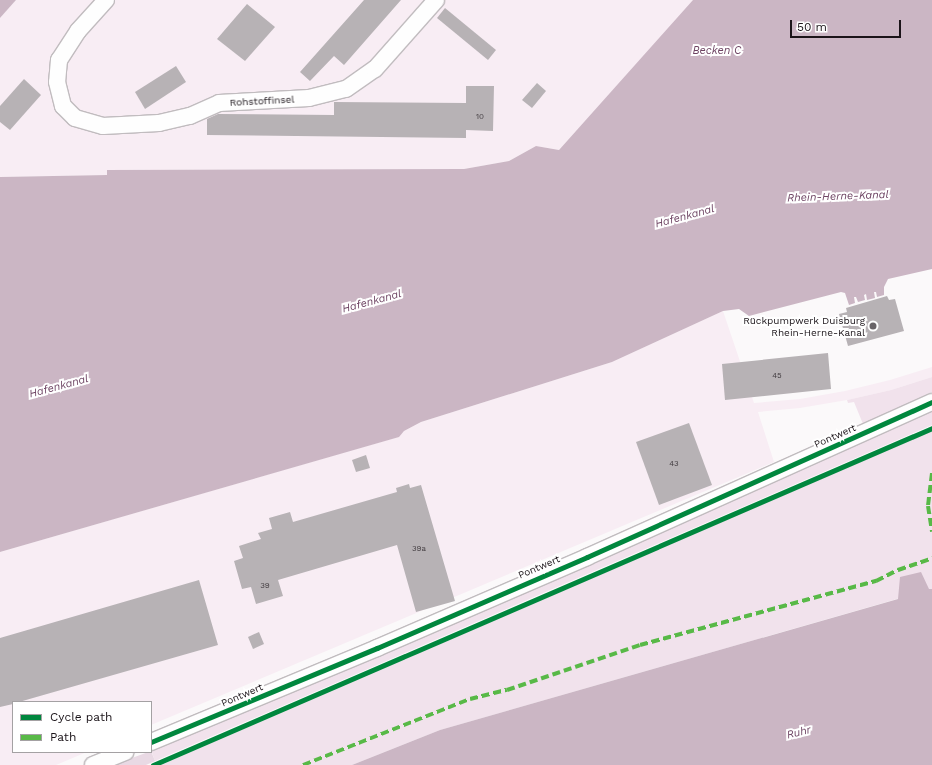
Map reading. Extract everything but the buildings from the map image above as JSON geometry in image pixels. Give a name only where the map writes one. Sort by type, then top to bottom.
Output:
[{"type":"street","name":"Rohstoffinsel","points":[[106,0],[78,31],[59,60],[57,82],[63,106],[75,118],[103,126],[159,122],[190,116],[220,103],[309,98],[346,89],[375,69],[436,0]]},
{"type":"street","name":"Pontwert","points":[[152,742],[377,648],[587,557],[932,402]]},
{"type":"street","points":[[93,765],[123,753]]},
{"type":"shaded area","points":[[16,0],[694,0],[559,150],[536,146],[509,161],[464,169],[108,170],[107,175],[0,177],[0,18]]},
{"type":"shaded area","points":[[723,311],[754,403],[800,399],[845,391],[890,380],[932,367],[932,377],[891,390],[847,400],[800,408],[758,412],[774,462],[152,725],[152,701],[12,701],[12,753],[85,753],[56,765],[0,765],[0,552],[398,437],[404,431],[421,422],[612,362]]},
{"type":"shaded area","points":[[932,377],[932,392],[863,424],[854,402],[848,403],[847,400],[891,390]]},
{"type":"shaded area","points":[[932,410],[932,425],[155,761],[152,750],[380,653]]},
{"type":"shaded area","points":[[932,431],[932,589],[440,730],[352,765],[161,765]]},
{"type":"shaded area","points":[[146,753],[152,753],[155,761],[146,765],[113,765]]},
{"type":"water","points":[[0,0],[16,0],[0,18]]},
{"type":"water","points":[[693,0],[932,0],[932,269],[888,279],[884,287],[884,295],[877,297],[876,292],[874,292],[875,298],[867,300],[866,294],[864,295],[865,300],[858,302],[856,297],[854,297],[855,303],[849,305],[845,293],[841,292],[749,316],[739,309],[723,311],[612,362],[421,422],[404,431],[399,437],[0,552],[0,177],[107,175],[107,170],[464,169],[509,161],[536,146],[559,150]]},
{"type":"water","name":"Ruhr","points":[[921,572],[929,589],[932,589],[932,765],[352,765],[440,730],[898,599],[900,577]]},
{"type":"marked path","points":[[932,473],[928,506],[932,532]]},
{"type":"marked path","points":[[303,765],[470,699],[507,690],[640,645],[876,581],[898,570],[932,558]]},
{"type":"cycle path","points":[[152,742],[377,648],[587,557],[932,402]]},
{"type":"cycle path","points":[[153,765],[932,428]]},
{"type":"place","name":"Rückpumpwerk Duisburg Rhein-Herne-Kanal","points":[[873,326]]},
{"type":"water label","name":"Becken C","points":[[717,51]]},
{"type":"water label","name":"Rhein-Herne-Kanal","points":[[838,197]]},
{"type":"water label","name":"Hafenkanal","points":[[685,217]]},
{"type":"water label","name":"Hafenkanal","points":[[372,302]]},
{"type":"water label","name":"Hafenkanal","points":[[59,387]]}]
